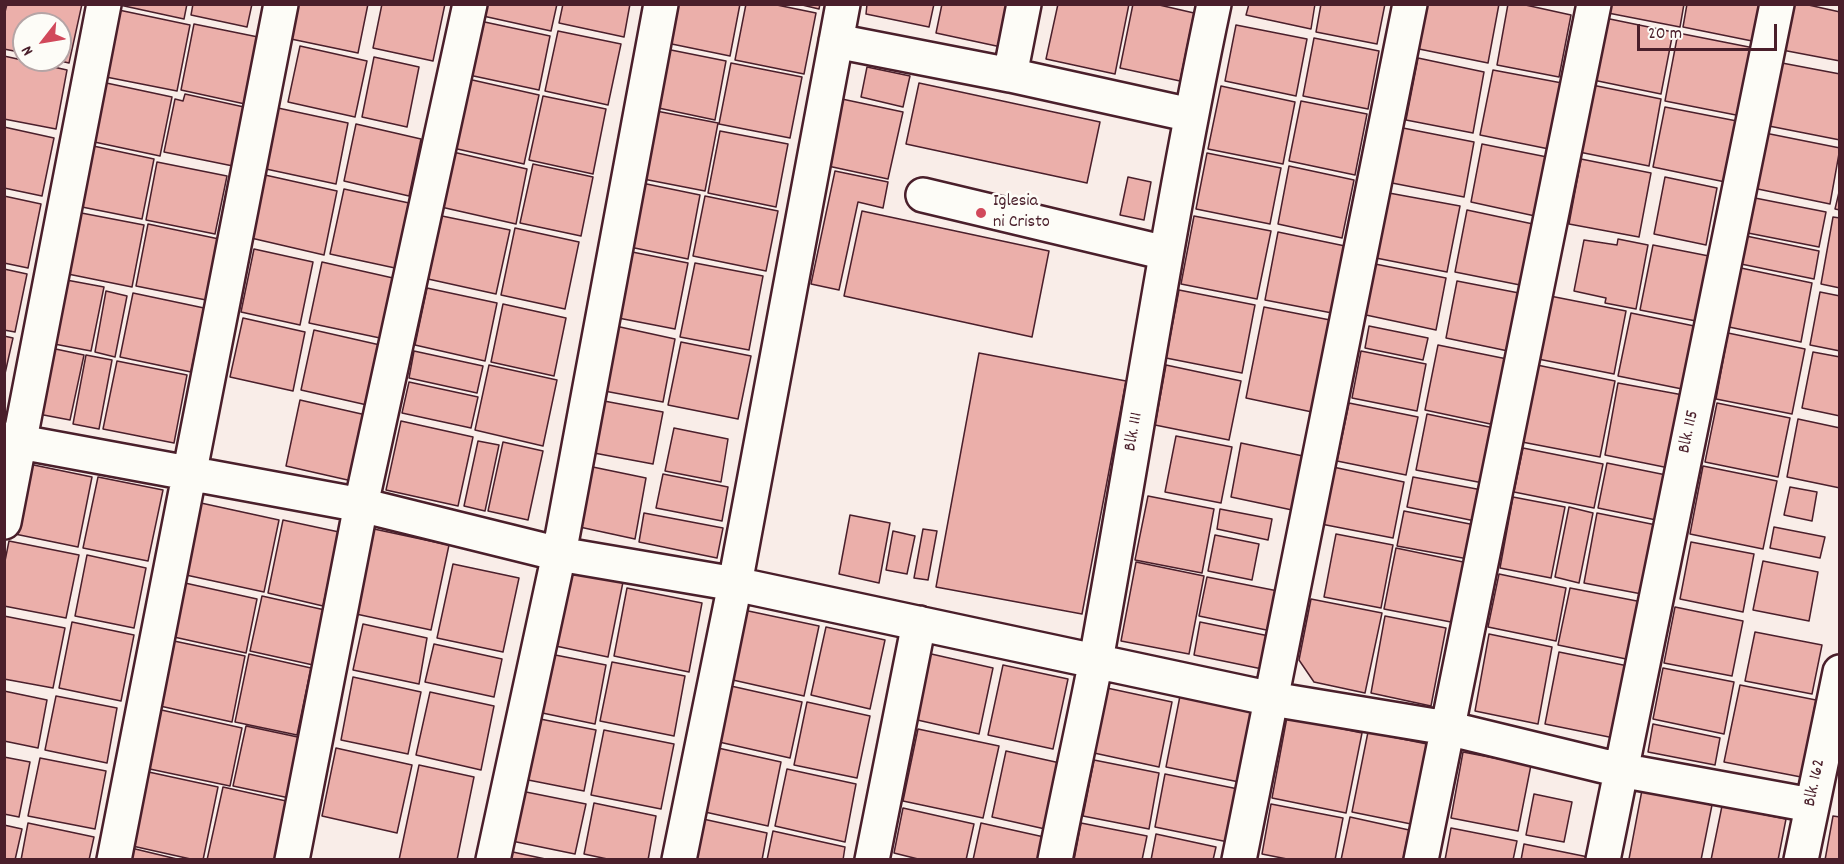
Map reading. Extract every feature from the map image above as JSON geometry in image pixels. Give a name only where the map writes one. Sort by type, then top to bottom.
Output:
[{"type":"street","points":[[4,522],[13,441],[104,4]]},
{"type":"street","points":[[114,860],[281,4]]},
{"type":"street","points":[[292,860],[361,505],[470,4]]},
{"type":"street","points":[[493,860],[559,554],[661,4]]},
{"type":"street","points":[[679,860],[735,584],[843,4]]},
{"type":"street","points":[[1010,75],[1024,4]]},
{"type":"street","name":"Blk. 111","points":[[1055,860],[1095,661],[1166,253],[1214,4]]},
{"type":"street","points":[[1239,860],[1410,4]]},
{"type":"street","points":[[1421,860],[1594,4]]},
{"type":"street","name":"Blk. 115","points":[[1603,860],[1777,4]]},
{"type":"street","points":[[836,41],[1010,75],[1191,115]]},
{"type":"street","points":[[923,195],[1166,253]]},
{"type":"street","points":[[13,441],[361,505],[559,554],[735,584],[1272,699],[1447,728],[1620,770],[1811,805]]},
{"type":"street","points":[[872,860],[919,623]]},
{"type":"street","name":"Blk. 162","points":[[1801,860],[1839,672]]},
{"type":"building","points":[[7,4],[82,4],[72,49],[72,12],[12,12],[12,51],[4,49],[4,16]]},
{"type":"building","points":[[115,4],[187,4],[184,19]]},
{"type":"building","points":[[193,4],[252,4],[247,27],[191,15]]},
{"type":"building","points":[[298,4],[368,4],[358,53],[291,39]]},
{"type":"building","points":[[382,4],[445,4],[433,61],[373,48]]},
{"type":"building","points":[[485,4],[557,4],[551,31],[483,16]]},
{"type":"building","points":[[563,4],[630,4],[624,37],[559,23]]},
{"type":"building","points":[[669,4],[740,4],[730,56],[662,42]]},
{"type":"building","points":[[746,4],[772,4],[816,13],[804,74],[735,60]]},
{"type":"building","points":[[798,4],[820,4],[819,9]]},
{"type":"building","points":[[867,4],[934,4],[929,27],[866,14]]},
{"type":"building","points":[[942,4],[1010,4],[1001,47],[936,33]]},
{"type":"building","points":[[1058,4],[1129,4],[1115,74],[1046,59]]},
{"type":"building","points":[[1133,4],[1155,4],[1194,13],[1180,81],[1120,68]]},
{"type":"building","points":[[1249,4],[1315,4],[1311,29],[1246,15]]},
{"type":"building","points":[[1321,4],[1385,4],[1377,44],[1316,32]]},
{"type":"building","points":[[1427,4],[1499,4],[1488,63],[1419,49]]},
{"type":"building","points":[[1508,4],[1521,4],[1571,15],[1559,77],[1497,65]]},
{"type":"building","points":[[1610,4],[1684,4],[1680,27],[1608,13]]},
{"type":"building","points":[[1687,4],[1764,4],[1757,42],[1683,27]]},
{"type":"building","points":[[1791,4],[1804,4],[1840,12],[1840,61],[1782,50]]},
{"type":"building","points":[[114,9],[190,25],[177,91],[101,76]]},
{"type":"building","points":[[1605,18],[1673,32],[1661,94],[1593,80]]},
{"type":"building","points":[[480,21],[550,36],[539,90],[469,75]]},
{"type":"building","points":[[194,24],[258,37],[245,104],[181,90]]},
{"type":"building","points":[[1236,25],[1307,39],[1296,96],[1225,81]]},
{"type":"building","points":[[558,31],[621,44],[608,105],[545,91]]},
{"type":"building","points":[[1678,33],[1754,48],[1741,116],[1665,101]]},
{"type":"building","points":[[1314,38],[1379,51],[1368,109],[1303,96]]},
{"type":"building","points":[[300,46],[367,61],[355,117],[288,102]]},
{"type":"building","points":[[661,48],[726,61],[715,120],[649,106]]},
{"type":"building","points":[[4,56],[12,58],[12,72],[67,72],[56,129],[4,119]]},
{"type":"building","points":[[374,57],[419,67],[407,127],[362,117]]},
{"type":"building","points":[[1418,58],[1484,72],[1473,133],[1406,120]]},
{"type":"building","points":[[731,63],[802,77],[790,138],[719,124]]},
{"type":"building","points":[[1782,63],[1840,74],[1840,140],[1769,126]]},
{"type":"building","points":[[867,67],[910,76],[903,107],[861,97]]},
{"type":"building","points":[[1493,70],[1562,83],[1549,149],[1480,135]]},
{"type":"building","points":[[468,79],[539,95],[524,164],[453,148]]},
{"type":"building","points":[[97,81],[172,97],[160,156],[85,140]]},
{"type":"building","points":[[919,83],[1100,122],[1087,183],[906,144]]},
{"type":"building","points":[[1592,85],[1661,99],[1649,166],[1579,152]]},
{"type":"building","points":[[1221,86],[1295,102],[1283,164],[1208,149]]},
{"type":"building","points":[[185,94],[244,107],[233,166],[164,152],[175,99],[183,101]]},
{"type":"building","points":[[543,96],[606,109],[593,174],[529,160]]},
{"type":"building","points":[[842,99],[903,112],[888,179],[828,166]]},
{"type":"building","points":[[1301,101],[1367,114],[1355,175],[1289,161]]},
{"type":"building","points":[[1665,107],[1742,122],[1730,183],[1653,167]]},
{"type":"building","points":[[278,108],[348,123],[336,184],[266,169]]},
{"type":"building","points":[[646,109],[718,123],[705,191],[633,177]]},
{"type":"building","points":[[356,124],[421,139],[409,196],[344,181]]},
{"type":"building","points":[[4,127],[54,138],[42,196],[4,188]]},
{"type":"building","points":[[1403,128],[1474,142],[1464,197],[1392,183]]},
{"type":"building","points":[[720,131],[788,144],[776,207],[708,193]]},
{"type":"building","points":[[1765,133],[1840,148],[1830,204],[1753,188]]},
{"type":"building","points":[[84,144],[154,159],[142,219],[72,205]]},
{"type":"building","points":[[1482,144],[1547,157],[1535,216],[1471,202]]},
{"type":"building","points":[[453,152],[527,169],[516,224],[441,207]]},
{"type":"building","points":[[1207,153],[1281,168],[1270,224],[1196,209]]},
{"type":"building","points":[[1581,159],[1651,173],[1639,237],[1569,224]]},
{"type":"building","points":[[157,162],[227,176],[215,234],[146,220]]},
{"type":"building","points":[[533,164],[593,177],[581,236],[520,223]]},
{"type":"building","points":[[1289,166],[1354,180],[1342,238],[1278,224]]},
{"type":"building","points":[[835,171],[888,182],[883,208],[858,202],[839,290],[811,284]]},
{"type":"building","points":[[265,175],[337,191],[324,255],[251,238]]},
{"type":"building","points":[[1128,177],[1151,182],[1144,220],[1120,215]]},
{"type":"building","points":[[1665,177],[1717,188],[1706,245],[1654,234]]},
{"type":"building","points":[[637,182],[700,195],[688,259],[625,246]]},
{"type":"building","points":[[1840,188],[1840,210],[1835,209]]},
{"type":"building","points":[[344,189],[409,203],[395,268],[330,254]]},
{"type":"building","points":[[1389,193],[1460,206],[1447,272],[1376,258]]},
{"type":"building","points":[[4,196],[41,204],[28,268],[4,263]]},
{"type":"building","points":[[705,196],[778,211],[766,271],[693,256]]},
{"type":"building","points":[[1755,198],[1826,212],[1819,247],[1748,233]]},
{"type":"building","points":[[1467,210],[1533,224],[1520,285],[1455,272]]},
{"type":"building","points":[[71,211],[144,225],[132,287],[58,272]]},
{"type":"building","points":[[862,211],[1049,251],[1032,337],[844,296]]},
{"type":"building","points":[[442,216],[510,230],[496,294],[428,279]]},
{"type":"building","points":[[1194,216],[1271,231],[1257,299],[1181,284]]},
{"type":"building","points":[[1833,217],[1840,218],[1840,288],[1821,284]]},
{"type":"building","points":[[148,224],[219,239],[206,300],[136,286]]},
{"type":"building","points":[[515,228],[579,242],[565,309],[501,295]]},
{"type":"building","points":[[1278,232],[1345,246],[1332,313],[1265,300]]},
{"type":"building","points":[[1746,236],[1819,251],[1814,279],[1741,264]]},
{"type":"building","points":[[1618,239],[1648,245],[1636,309],[1605,303],[1606,298],[1574,291],[1584,240],[1617,245]]},
{"type":"building","points":[[1653,245],[1714,257],[1701,322],[1640,310]]},
{"type":"building","points":[[254,249],[313,262],[300,325],[241,312]]},
{"type":"building","points":[[622,250],[688,263],[675,329],[608,316]]},
{"type":"building","points":[[322,262],[393,278],[380,338],[309,323]]},
{"type":"building","points":[[695,263],[763,276],[749,350],[680,337]]},
{"type":"building","points":[[1375,264],[1446,278],[1436,330],[1366,315]]},
{"type":"building","points":[[1741,268],[1812,283],[1801,342],[1729,327]]},
{"type":"building","points":[[4,269],[27,274],[15,332],[4,330]]},
{"type":"building","points":[[61,279],[104,287],[91,351],[49,343]]},
{"type":"building","points":[[1457,281],[1519,293],[1508,351],[1446,338]]},
{"type":"building","points":[[427,288],[497,303],[485,361],[415,345]]},
{"type":"building","points":[[1179,290],[1255,305],[1242,373],[1166,358]]},
{"type":"building","points":[[106,291],[127,296],[115,357],[95,352]]},
{"type":"building","points":[[1820,292],[1840,296],[1840,351],[1810,345]]},
{"type":"building","points":[[133,293],[204,308],[191,372],[120,357]]},
{"type":"building","points":[[1550,296],[1626,311],[1614,374],[1538,359]]},
{"type":"building","points":[[503,304],[566,318],[554,376],[491,362]]},
{"type":"building","points":[[1264,307],[1330,320],[1312,412],[1246,398]]},
{"type":"building","points":[[1631,313],[1704,328],[1692,391],[1618,376]]},
{"type":"building","points":[[243,318],[305,332],[293,391],[230,377]]},
{"type":"building","points":[[611,325],[675,339],[663,402],[599,390]]},
{"type":"building","points":[[1369,326],[1428,338],[1423,360],[1365,348]]},
{"type":"building","points":[[314,330],[380,345],[367,405],[301,390]]},
{"type":"building","points":[[1728,333],[1805,349],[1792,414],[1716,399]]},
{"type":"building","points":[[4,336],[13,338],[4,378]]},
{"type":"building","points":[[681,342],[751,356],[738,419],[668,405]]},
{"type":"building","points":[[1438,345],[1507,359],[1495,425],[1425,410]]},
{"type":"building","points":[[46,347],[84,355],[70,420],[33,413]]},
{"type":"building","points":[[414,351],[483,366],[477,393],[409,378]]},
{"type":"building","points":[[1361,351],[1426,364],[1417,411],[1352,398]]},
{"type":"building","points":[[1813,352],[1840,357],[1840,416],[1802,408]]},
{"type":"building","points":[[979,353],[1126,381],[1082,614],[936,587]]},
{"type":"building","points":[[86,355],[112,360],[99,429],[73,424]]},
{"type":"building","points":[[117,361],[187,375],[174,443],[103,429]]},
{"type":"building","points":[[489,365],[557,380],[543,446],[475,430]]},
{"type":"building","points":[[1166,365],[1241,381],[1229,440],[1155,425]]},
{"type":"building","points":[[1537,365],[1615,381],[1600,457],[1522,442]]},
{"type":"building","points":[[409,382],[478,397],[471,428],[402,413]]},
{"type":"building","points":[[1618,383],[1683,395],[1669,468],[1605,455]]},
{"type":"building","points":[[300,400],[366,415],[352,481],[286,466]]},
{"type":"building","points":[[604,401],[663,412],[653,464],[594,453]]},
{"type":"building","points":[[1349,403],[1418,417],[1406,475],[1337,461]]},
{"type":"building","points":[[1717,403],[1790,418],[1778,477],[1705,462]]},
{"type":"building","points":[[1427,414],[1494,428],[1483,483],[1416,470]]},
{"type":"building","points":[[1798,419],[1840,428],[1840,488],[1787,477]]},
{"type":"building","points":[[401,421],[473,437],[458,506],[386,490]]},
{"type":"building","points":[[674,428],[728,439],[721,482],[665,471]]},
{"type":"building","points":[[1176,436],[1232,447],[1221,503],[1165,492]]},
{"type":"building","points":[[478,441],[499,445],[485,511],[464,506]]},
{"type":"building","points":[[503,442],[543,451],[528,520],[488,511]]},
{"type":"building","points":[[1241,443],[1303,456],[1292,510],[1231,497]]},
{"type":"building","points":[[1523,448],[1603,464],[1594,508],[1514,492]]},
{"type":"building","points":[[24,463],[92,477],[78,547],[10,533]]},
{"type":"building","points":[[1607,463],[1671,476],[1661,521],[1598,508]]},
{"type":"building","points":[[588,466],[646,478],[635,539],[575,526]]},
{"type":"building","points":[[1703,466],[1777,481],[1763,549],[1690,534]]},
{"type":"building","points":[[1333,467],[1404,482],[1393,538],[1321,524]]},
{"type":"building","points":[[663,474],[728,487],[722,521],[656,508]]},
{"type":"building","points":[[98,477],[163,490],[148,561],[83,548]]},
{"type":"building","points":[[1413,477],[1482,490],[1475,521],[1407,507]]},
{"type":"building","points":[[1790,487],[1817,492],[1812,521],[1784,515]]},
{"type":"building","points":[[1148,496],[1214,509],[1202,573],[1135,560]]},
{"type":"building","points":[[1513,497],[1565,507],[1551,578],[1500,568]]},
{"type":"building","points":[[201,503],[279,520],[264,592],[186,575]]},
{"type":"building","points":[[1569,507],[1593,513],[1579,583],[1555,577]]},
{"type":"building","points":[[1220,509],[1272,519],[1268,540],[1217,529]]},
{"type":"building","points":[[1404,511],[1475,525],[1468,559],[1397,546]]},
{"type":"building","points":[[644,513],[723,528],[717,558],[639,542]]},
{"type":"building","points":[[1597,513],[1661,526],[1647,595],[1584,583]]},
{"type":"building","points":[[850,515],[890,523],[879,583],[839,574]]},
{"type":"building","points":[[283,520],[339,532],[323,606],[268,593]]},
{"type":"building","points":[[1774,527],[1825,537],[1820,558],[1770,548]]},
{"type":"building","points":[[374,529],[449,545],[431,630],[356,614]]},
{"type":"building","points":[[923,529],[937,531],[928,580],[914,578]]},
{"type":"building","points":[[893,531],[915,536],[907,574],[886,570]]},
{"type":"building","points":[[1336,534],[1393,545],[1381,608],[1324,597]]},
{"type":"building","points":[[1215,535],[1259,544],[1252,580],[1208,571]]},
{"type":"building","points":[[9,541],[79,555],[66,618],[4,606],[4,566]]},
{"type":"building","points":[[1691,542],[1754,554],[1743,612],[1680,599]]},
{"type":"building","points":[[1396,548],[1468,563],[1456,623],[1384,609]]},
{"type":"building","points":[[87,555],[146,568],[134,628],[75,616]]},
{"type":"building","points":[[1763,561],[1818,572],[1809,621],[1753,610]]},
{"type":"building","points":[[1136,562],[1204,576],[1189,654],[1121,641]]},
{"type":"building","points":[[453,564],[519,578],[503,652],[437,638]]},
{"type":"building","points":[[561,570],[623,582],[608,657],[546,644]]},
{"type":"building","points":[[1499,574],[1566,588],[1556,641],[1488,627]]},
{"type":"building","points":[[1207,577],[1283,592],[1276,632],[1199,616]]},
{"type":"building","points":[[185,583],[257,599],[246,653],[174,637]]},
{"type":"building","points":[[627,588],[702,603],[689,672],[614,656]]},
{"type":"building","points":[[1570,588],[1642,602],[1631,660],[1558,645]]},
{"type":"building","points":[[262,596],[325,610],[313,665],[250,651]]},
{"type":"building","points":[[1311,599],[1382,613],[1365,693],[1314,682],[1299,660]]},
{"type":"building","points":[[1675,607],[1743,621],[1732,676],[1664,663]]},
{"type":"building","points":[[739,609],[819,626],[804,696],[724,678]]},
{"type":"building","points":[[4,616],[65,628],[53,688],[4,679]]},
{"type":"building","points":[[1385,616],[1446,628],[1431,706],[1371,693]]},
{"type":"building","points":[[72,622],[134,635],[121,701],[59,688]]},
{"type":"building","points":[[1200,622],[1274,637],[1267,670],[1194,655]]},
{"type":"building","points":[[363,624],[427,638],[419,684],[353,670]]},
{"type":"building","points":[[826,627],[885,640],[870,709],[811,695]]},
{"type":"building","points":[[1755,632],[1822,645],[1812,694],[1745,681]]},
{"type":"building","points":[[1489,634],[1552,647],[1538,724],[1475,711]]},
{"type":"building","points":[[174,641],[245,656],[232,722],[160,706]]},
{"type":"building","points":[[434,644],[502,659],[494,697],[425,682]]},
{"type":"building","points":[[540,652],[606,665],[595,724],[528,710]]},
{"type":"building","points":[[1559,652],[1628,666],[1614,738],[1545,724]]},
{"type":"building","points":[[927,653],[993,668],[979,734],[913,719]]},
{"type":"building","points":[[249,654],[311,668],[297,735],[235,722]]},
{"type":"building","points":[[612,662],[685,676],[674,736],[600,721]]},
{"type":"building","points":[[1003,665],[1068,679],[1053,749],[988,735]]},
{"type":"building","points":[[1663,668],[1734,682],[1724,734],[1653,719]]},
{"type":"building","points":[[353,677],[421,692],[408,754],[341,740]]},
{"type":"building","points":[[1740,685],[1816,700],[1801,777],[1724,762]]},
{"type":"building","points":[[731,686],[802,702],[790,758],[719,742]]},
{"type":"building","points":[[1107,688],[1172,702],[1159,767],[1094,753]]},
{"type":"building","points":[[4,691],[47,700],[38,748],[4,741]]},
{"type":"building","points":[[430,692],[494,706],[481,770],[416,755]]},
{"type":"building","points":[[56,696],[117,708],[107,763],[45,750]]},
{"type":"building","points":[[1180,696],[1253,710],[1239,782],[1166,767]]},
{"type":"building","points":[[807,702],[870,716],[857,778],[794,765]]},
{"type":"building","points":[[157,709],[242,728],[230,786],[145,768]]},
{"type":"building","points":[[525,716],[596,730],[584,791],[513,777]]},
{"type":"building","points":[[1287,717],[1362,733],[1346,813],[1272,798]]},
{"type":"building","points":[[1653,724],[1720,738],[1715,765],[1648,752]]},
{"type":"building","points":[[246,726],[307,739],[294,799],[233,786]]},
{"type":"building","points":[[918,729],[999,746],[983,818],[903,801]]},
{"type":"building","points":[[604,730],[674,744],[661,809],[591,795]]},
{"type":"building","points":[[1368,732],[1427,744],[1411,824],[1352,812]]},
{"type":"building","points":[[336,748],[412,765],[397,833],[322,816]]},
{"type":"building","points":[[718,748],[781,762],[768,826],[705,812]]},
{"type":"building","points":[[1006,751],[1060,763],[1045,829],[992,817]]},
{"type":"building","points":[[1463,752],[1531,765],[1518,831],[1451,818]]},
{"type":"building","points":[[4,757],[30,762],[19,817],[4,814]]},
{"type":"building","points":[[40,758],[106,771],[95,829],[28,816]]},
{"type":"building","points":[[1094,760],[1159,773],[1149,829],[1083,816]]},
{"type":"building","points":[[419,765],[474,777],[457,860],[399,860]]},
{"type":"building","points":[[787,769],[856,784],[845,842],[775,826]]},
{"type":"building","points":[[144,771],[218,787],[203,860],[128,845]]},
{"type":"building","points":[[1165,774],[1238,789],[1228,842],[1155,827]]},
{"type":"building","points":[[223,787],[295,803],[283,860],[207,860]]},
{"type":"building","points":[[511,789],[586,804],[575,854],[502,839]]},
{"type":"building","points":[[1642,790],[1712,805],[1701,860],[1629,859]]},
{"type":"building","points":[[1534,794],[1572,802],[1564,842],[1526,835]]},
{"type":"building","points":[[594,803],[656,816],[648,860],[612,860],[584,854]]},
{"type":"building","points":[[1271,804],[1343,818],[1335,860],[1292,860],[1262,854]]},
{"type":"building","points":[[1722,806],[1786,819],[1778,860],[1711,860]]},
{"type":"building","points":[[903,808],[974,824],[966,860],[922,860],[894,853]]},
{"type":"building","points":[[1833,816],[1840,817],[1840,860],[1825,860]]},
{"type":"building","points":[[1350,817],[1409,830],[1403,860],[1341,860]]},
{"type":"building","points":[[703,819],[767,833],[762,860],[694,860]]},
{"type":"building","points":[[28,823],[94,837],[89,860],[21,860]]},
{"type":"building","points":[[981,823],[1044,837],[1040,860],[973,860]]},
{"type":"building","points":[[1081,823],[1147,836],[1142,860],[1074,860]]},
{"type":"building","points":[[4,825],[22,829],[15,860],[4,860]]},
{"type":"building","points":[[1451,828],[1517,841],[1513,860],[1445,860]]},
{"type":"building","points":[[773,831],[845,847],[843,860],[767,860]]},
{"type":"building","points":[[1156,834],[1216,847],[1213,860],[1151,860]]},
{"type":"building","points":[[1524,844],[1593,858],[1593,860],[1521,860]]},
{"type":"building","points":[[127,847],[181,860],[124,860]]},
{"type":"building","points":[[499,849],[550,860],[497,860]]},
{"type":"place","name":"Iglesia ni Cristo","points":[[981,213]]}]
